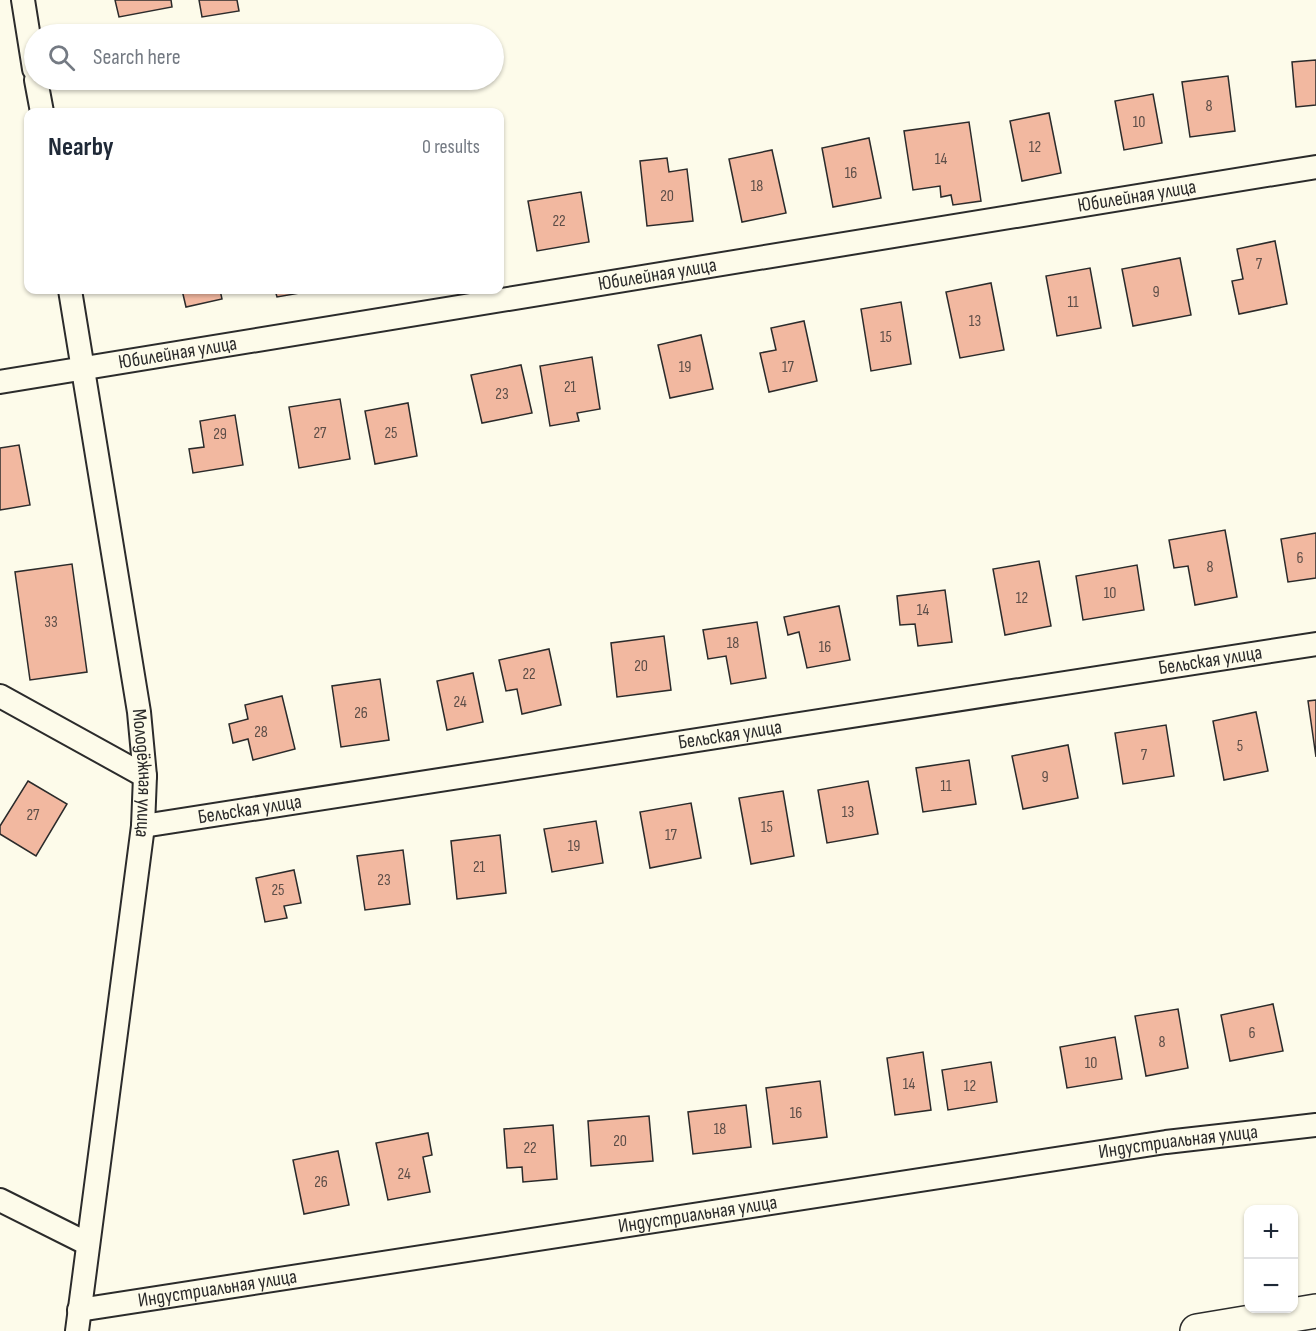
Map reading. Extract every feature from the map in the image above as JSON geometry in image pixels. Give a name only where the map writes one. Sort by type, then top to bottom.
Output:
[{"type":"street","points":[[23,0],[27,24]]},
{"type":"street","points":[[38,90],[41,108]]},
{"type":"street","name":"Юбилейная улица","points":[[0,382],[1316,167]]},
{"type":"street","name":"Молодёжная улица","points":[[71,294],[139,712],[145,776],[143,826],[78,1321]]},
{"type":"street","name":"Бельская улица","points":[[143,826],[1316,644]]},
{"type":"street","points":[[0,696],[145,776]]},
{"type":"street","name":"Индустриальная улица","points":[[78,1321],[1166,1142],[1316,1125]]},
{"type":"street","points":[[0,1200],[88,1244]]},
{"type":"street","points":[[1197,1331],[1316,1311]]},
{"type":"building","points":[[115,0],[171,0],[172,7],[119,17]]},
{"type":"building","points":[[199,0],[237,0],[239,11],[202,17]]},
{"type":"building","points":[[1316,60],[1316,105],[1296,107],[1292,62]]},
{"type":"building","points":[[1228,76],[1235,131],[1190,137],[1182,82]]},
{"type":"building","points":[[1153,94],[1162,143],[1124,150],[1115,101]]},
{"type":"building","points":[[1049,113],[1061,173],[1022,181],[1010,121]]},
{"type":"building","points":[[969,122],[981,201],[953,205],[951,195],[941,197],[940,186],[913,190],[904,131]]},
{"type":"building","points":[[869,138],[881,198],[833,207],[822,148]]},
{"type":"building","points":[[772,150],[786,213],[742,222],[729,159]]},
{"type":"building","points":[[667,158],[669,172],[687,169],[693,221],[647,226],[640,161]]},
{"type":"building","points":[[581,192],[589,242],[537,251],[528,201]]},
{"type":"building","points":[[1275,241],[1287,304],[1239,314],[1232,281],[1243,279],[1237,249]]},
{"type":"building","points":[[1180,258],[1191,315],[1133,326],[1122,269]]},
{"type":"building","points":[[1090,268],[1101,328],[1057,336],[1046,276]]},
{"type":"building","points":[[991,283],[1004,350],[960,358],[946,292]]},
{"type":"building","points":[[183,294],[221,294],[222,299],[186,307]]},
{"type":"building","points":[[276,294],[294,294],[277,297]]},
{"type":"building","points":[[901,302],[911,364],[871,371],[861,309]]},
{"type":"building","points":[[804,321],[817,381],[769,392],[760,353],[776,350],[771,328]]},
{"type":"building","points":[[701,335],[713,389],[670,398],[658,345]]},
{"type":"building","points":[[592,357],[600,409],[577,413],[579,421],[550,426],[540,366]]},
{"type":"building","points":[[521,365],[532,413],[482,423],[471,375]]},
{"type":"building","points":[[340,399],[350,459],[299,468],[289,407]]},
{"type":"building","points":[[408,403],[417,456],[375,464],[365,411]]},
{"type":"building","points":[[235,415],[243,465],[193,473],[189,449],[204,447],[200,421]]},
{"type":"building","points":[[19,445],[30,505],[0,510],[0,448]]},
{"type":"building","points":[[1225,530],[1237,597],[1195,605],[1188,566],[1174,568],[1169,540]]},
{"type":"building","points":[[1316,533],[1316,578],[1288,582],[1281,539]]},
{"type":"building","points":[[1039,561],[1051,626],[1005,635],[993,569]]},
{"type":"building","points":[[72,564],[87,672],[30,680],[15,572]]},
{"type":"building","points":[[1137,565],[1144,610],[1083,620],[1076,576]]},
{"type":"building","points":[[945,590],[952,642],[918,646],[915,624],[900,625],[897,596]]},
{"type":"building","points":[[839,606],[850,660],[807,668],[799,632],[788,635],[784,617]]},
{"type":"building","points":[[757,622],[766,678],[731,684],[726,656],[708,659],[703,630]]},
{"type":"building","points":[[664,636],[671,690],[617,697],[611,643]]},
{"type":"building","points":[[549,649],[561,705],[522,714],[517,689],[506,691],[499,660]]},
{"type":"building","points":[[473,673],[483,722],[447,730],[437,681]]},
{"type":"building","points":[[380,679],[389,740],[341,747],[332,686]]},
{"type":"building","points":[[282,696],[295,749],[253,760],[248,739],[233,743],[229,724],[248,719],[245,705]]},
{"type":"building","points":[[1316,700],[1316,757],[1308,701]]},
{"type":"building","points":[[1256,712],[1268,771],[1224,780],[1213,721]]},
{"type":"building","points":[[1166,725],[1174,776],[1123,784],[1115,733]]},
{"type":"building","points":[[1068,745],[1078,798],[1023,809],[1012,756]]},
{"type":"building","points":[[969,760],[976,804],[923,812],[916,768]]},
{"type":"building","points":[[28,781],[67,804],[36,856],[0,834],[0,826]]},
{"type":"building","points":[[868,781],[878,834],[827,843],[818,790]]},
{"type":"building","points":[[783,791],[794,856],[751,864],[739,798]]},
{"type":"building","points":[[691,803],[701,858],[650,868],[640,812]]},
{"type":"building","points":[[596,821],[603,863],[552,872],[544,829]]},
{"type":"building","points":[[500,835],[506,893],[457,899],[451,841]]},
{"type":"building","points":[[403,850],[410,904],[365,910],[357,856]]},
{"type":"building","points":[[294,870],[301,903],[284,906],[287,918],[265,922],[256,878]]},
{"type":"building","points":[[1273,1004],[1283,1051],[1230,1061],[1221,1015]]},
{"type":"building","points":[[1178,1009],[1188,1068],[1146,1076],[1135,1016]]},
{"type":"building","points":[[1115,1037],[1122,1079],[1067,1088],[1060,1047]]},
{"type":"building","points":[[923,1052],[931,1110],[895,1115],[887,1058]]},
{"type":"building","points":[[991,1062],[997,1102],[948,1110],[942,1070]]},
{"type":"building","points":[[820,1081],[827,1137],[773,1144],[766,1088]]},
{"type":"building","points":[[746,1105],[751,1147],[693,1154],[688,1112]]},
{"type":"building","points":[[649,1116],[653,1161],[591,1166],[588,1121]]},
{"type":"building","points":[[553,1125],[557,1179],[523,1182],[522,1167],[507,1168],[504,1129]]},
{"type":"building","points":[[428,1133],[432,1155],[423,1157],[430,1192],[388,1200],[376,1143]]},
{"type":"building","points":[[338,1151],[349,1205],[304,1214],[293,1160]]}]
